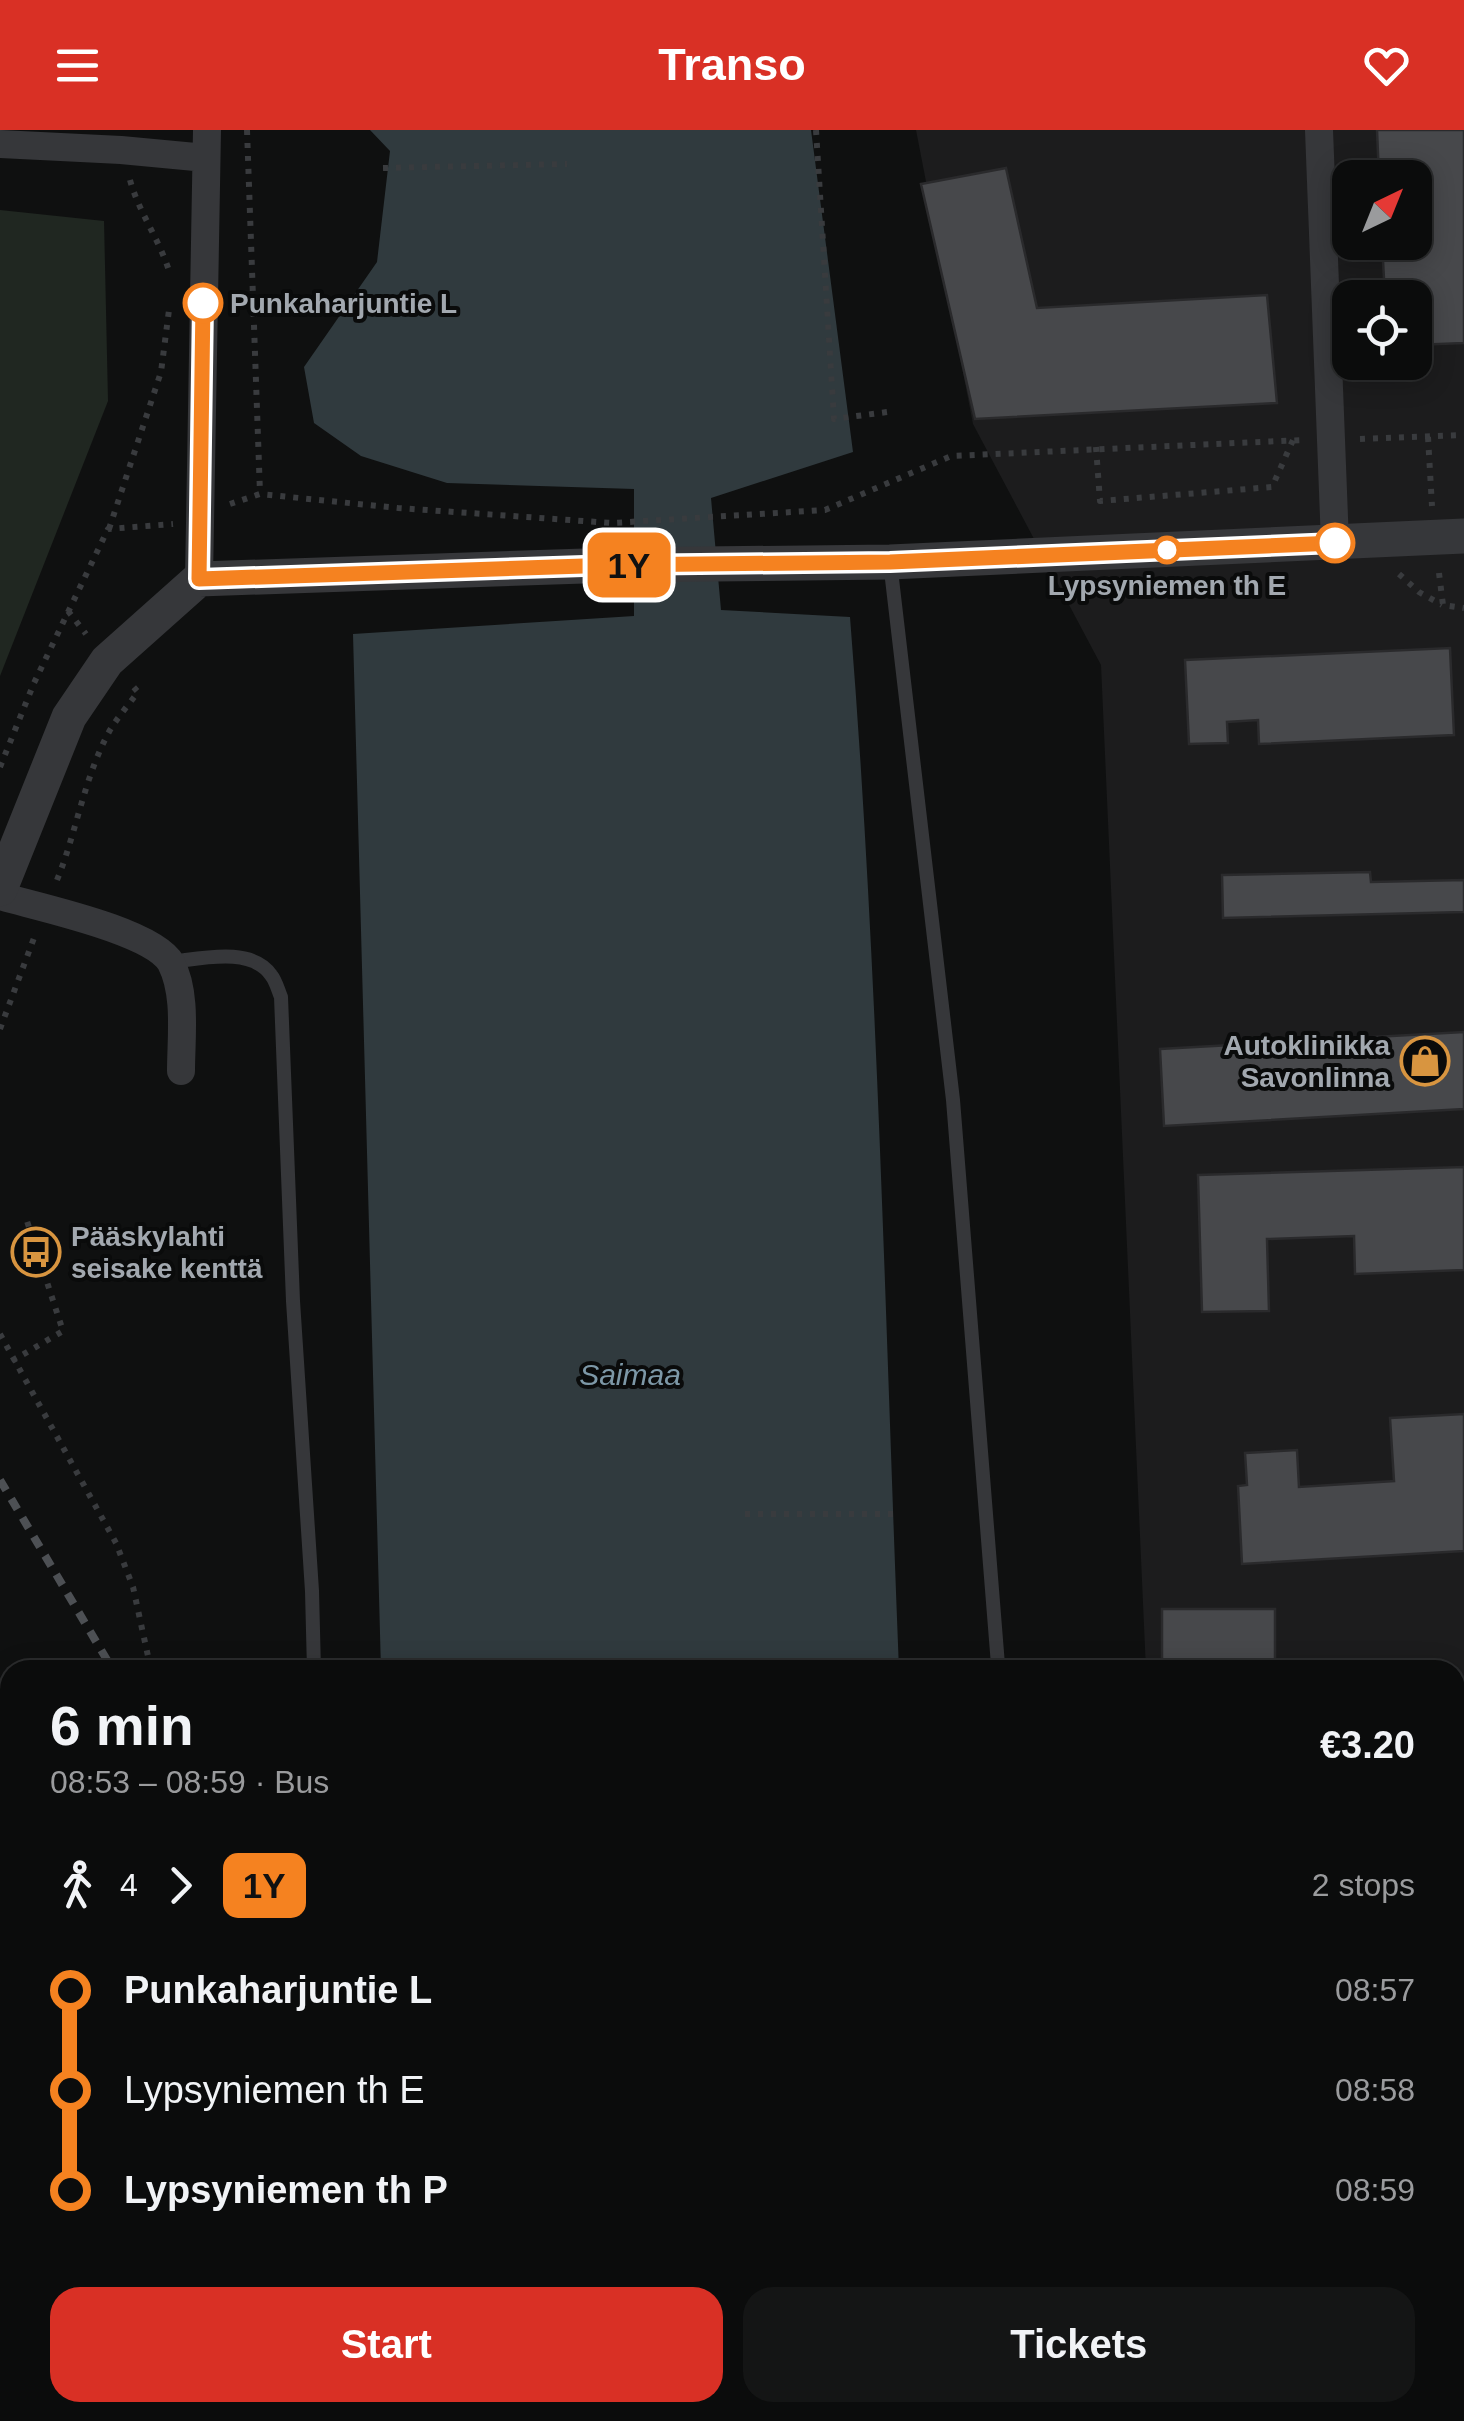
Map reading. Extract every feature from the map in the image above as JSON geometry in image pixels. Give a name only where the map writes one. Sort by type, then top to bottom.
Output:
[{"type":"street","points":[[1319,130],[1335,543]]},
{"type":"street","points":[[0,144],[121,150],[207,144],[199,579]]},
{"type":"street","points":[[181,1071],[181,1006],[170,962],[157,948],[134,936],[0,892],[69,717],[107,660],[199,579],[614,565],[890,562],[1464,536]]},
{"type":"lane","points":[[890,562],[953,1100],[998,1660]]},
{"type":"lane","points":[[170,962],[214,957],[257,963],[271,974],[281,997],[314,1660]]},
{"type":"path","points":[[247,130],[260,494]]},
{"type":"path","points":[[816,130],[834,419],[887,412]]},
{"type":"path","points":[[121,150],[136,201],[162,246],[173,285]]},
{"type":"path","points":[[383,168],[568,164]]},
{"type":"path","points":[[0,767],[34,683],[108,529],[161,372],[170,302]]},
{"type":"path","points":[[108,529],[199,521],[229,504],[260,494],[612,524],[826,510],[951,456],[1464,434]]},
{"type":"path","points":[[1096,447],[1100,501],[1272,488],[1292,440]]},
{"type":"path","points":[[1392,570],[1443,605]]},
{"type":"path","points":[[12,1361],[63,1331],[25,1215]]},
{"type":"path","points":[[0,1334],[116,1543],[133,1587],[149,1660]]},
{"type":"path","points":[[745,1514],[899,1514]]},
{"type":"shaded area","points":[[916,130],[1464,130],[1464,1660],[1146,1660],[1101,665],[973,424]]},
{"type":"shaded area","points":[[0,210],[104,221],[108,401],[0,676]]},
{"type":"water","name":"Saimaa","points":[[370,130],[811,130],[853,452],[711,498],[721,610],[850,617],[874,1011],[899,1660],[381,1660],[353,634],[634,616],[634,489],[447,483],[361,456],[314,423],[304,367],[377,262],[390,151]]},
{"type":"building","points":[[1377,130],[1464,130],[1464,343],[1432,344],[1432,280],[1384,280],[1383,260],[1432,260],[1432,160],[1378,160]]},
{"type":"building","points":[[1006,168],[1037,308],[1267,295],[1277,403],[975,419],[921,184]]},
{"type":"building","points":[[1450,648],[1454,735],[1259,744],[1258,720],[1227,722],[1228,743],[1189,744],[1185,660]]},
{"type":"building","points":[[1370,872],[1371,882],[1464,880],[1464,912],[1223,918],[1222,875]]},
{"type":"building","points":[[1464,1032],[1464,1109],[1164,1126],[1160,1049]]},
{"type":"building","points":[[1464,1167],[1464,1270],[1355,1274],[1354,1236],[1267,1239],[1269,1311],[1202,1312],[1198,1175]]},
{"type":"building","points":[[1464,1414],[1464,1551],[1242,1564],[1238,1486],[1247,1485],[1245,1453],[1297,1450],[1299,1487],[1394,1481],[1390,1418]]},
{"type":"building","points":[[1162,1609],[1275,1609],[1275,1660],[1162,1660]]},
{"type":"railway","points":[[0,1480],[107,1660]]},
{"type":"bus line","name":"1Y","points":[[203,303],[199,579],[614,565],[890,562],[1335,543]]},
{"type":"place","name":"Punkaharjuntie L","points":[[203,303]]},
{"type":"place","name":"Lypsyniemen th E","points":[[1167,550]]},
{"type":"place","name":"Autoklinikka Savonlinna","points":[[1425,1061]]},
{"type":"place","name":"Pääskylahti seisake kenttä","points":[[36,1252]]}]
